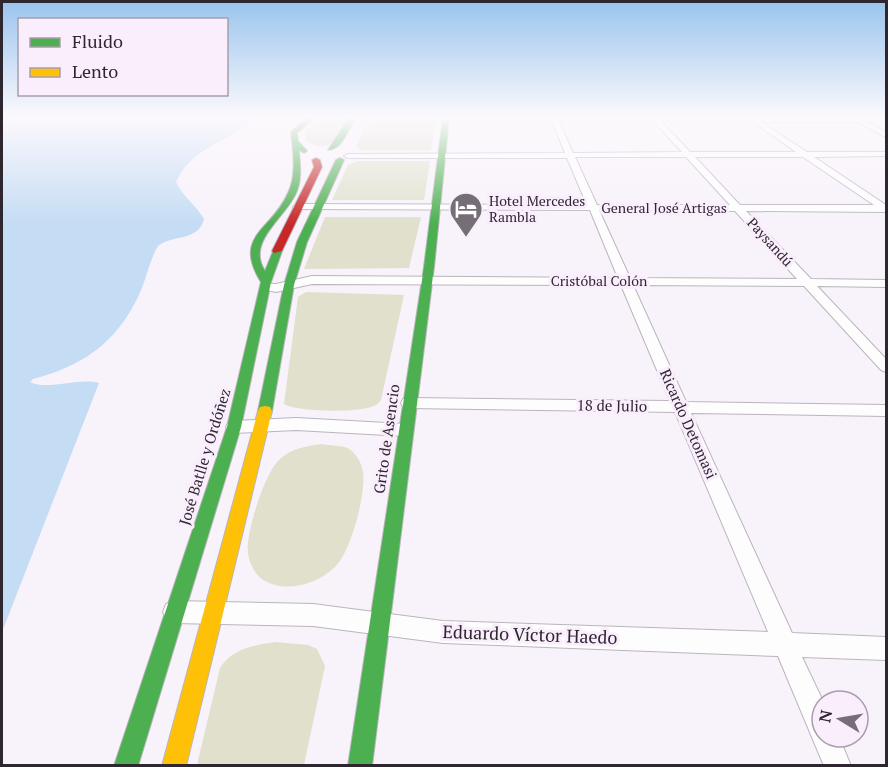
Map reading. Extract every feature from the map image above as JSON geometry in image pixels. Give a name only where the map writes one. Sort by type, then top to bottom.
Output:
[{"type":"street","points":[[267,280],[256,272],[252,261],[253,249],[256,242],[280,215],[293,190],[296,154]]},
{"type":"street","points":[[307,154],[315,159],[330,162],[344,155]]},
{"type":"street","points":[[315,159],[317,154]]},
{"type":"street","points":[[341,154],[570,156],[886,154]]},
{"type":"street","points":[[174,765],[262,425],[291,280],[302,242],[344,155]]},
{"type":"street","name":"Grito de Asencio","points":[[360,765],[443,155]]},
{"type":"street","name":"Paysandú","points":[[690,155],[886,367]]},
{"type":"street","points":[[806,155],[886,208]]},
{"type":"street","name":"Ricardo Detomasi","points":[[570,156],[810,702]]},
{"type":"street","name":"José Batlle y Ordóñez","points":[[126,765],[234,427],[267,280],[276,253],[318,167],[315,159]]},
{"type":"street","name":"General José Artigas","points":[[298,207],[886,208]]},
{"type":"street","name":"Cristóbal Colón","points":[[267,280],[276,288],[291,280],[886,283]]},
{"type":"street","name":"18 de Julio","points":[[409,403],[886,411]]},
{"type":"street","points":[[234,427],[296,423],[405,430]]},
{"type":"street","name":"Eduardo Víctor Haedo","points":[[174,612],[313,615],[443,632],[886,648]]},
{"type":"street","points":[[831,749],[838,765]]},
{"type":"green space","points":[[358,161],[430,161],[424,200],[332,200],[348,165]]},
{"type":"green space","points":[[325,217],[421,217],[409,268],[304,269]]},
{"type":"green space","points":[[306,292],[404,295],[381,400],[375,406],[356,410],[329,411],[302,409],[284,404],[298,297]]},
{"type":"green space","points":[[322,444],[343,447],[352,451],[363,472],[360,508],[352,536],[341,560],[324,576],[295,586],[272,584],[256,573],[248,554],[249,534],[259,498],[269,475],[280,459],[295,450]]},
{"type":"green space","points":[[275,642],[308,645],[317,649],[325,666],[304,765],[197,765],[220,668],[237,652]]},
{"type":"water","points":[[2,154],[200,154],[183,170],[176,182],[204,219],[201,226],[191,234],[158,246],[138,297],[119,328],[108,340],[82,360],[30,382],[46,385],[99,383],[2,632]]},
{"type":"traffic: fast","points":[[266,282],[257,267],[254,255],[256,244],[286,205],[293,192],[297,173],[296,154]]},
{"type":"traffic: fast","points":[[360,766],[429,267],[442,154]]},
{"type":"traffic: fast","points":[[265,411],[289,285],[302,242],[340,160]]},
{"type":"traffic: fast","points":[[126,766],[234,427],[266,282],[277,251]]},
{"type":"traffic: slow","points":[[174,766],[265,411]]},
{"type":"traffic: jam","points":[[277,251],[318,167],[316,160]]},
{"type":"place","name":"Hotel Mercedes Rambla","points":[[466,238]]}]
